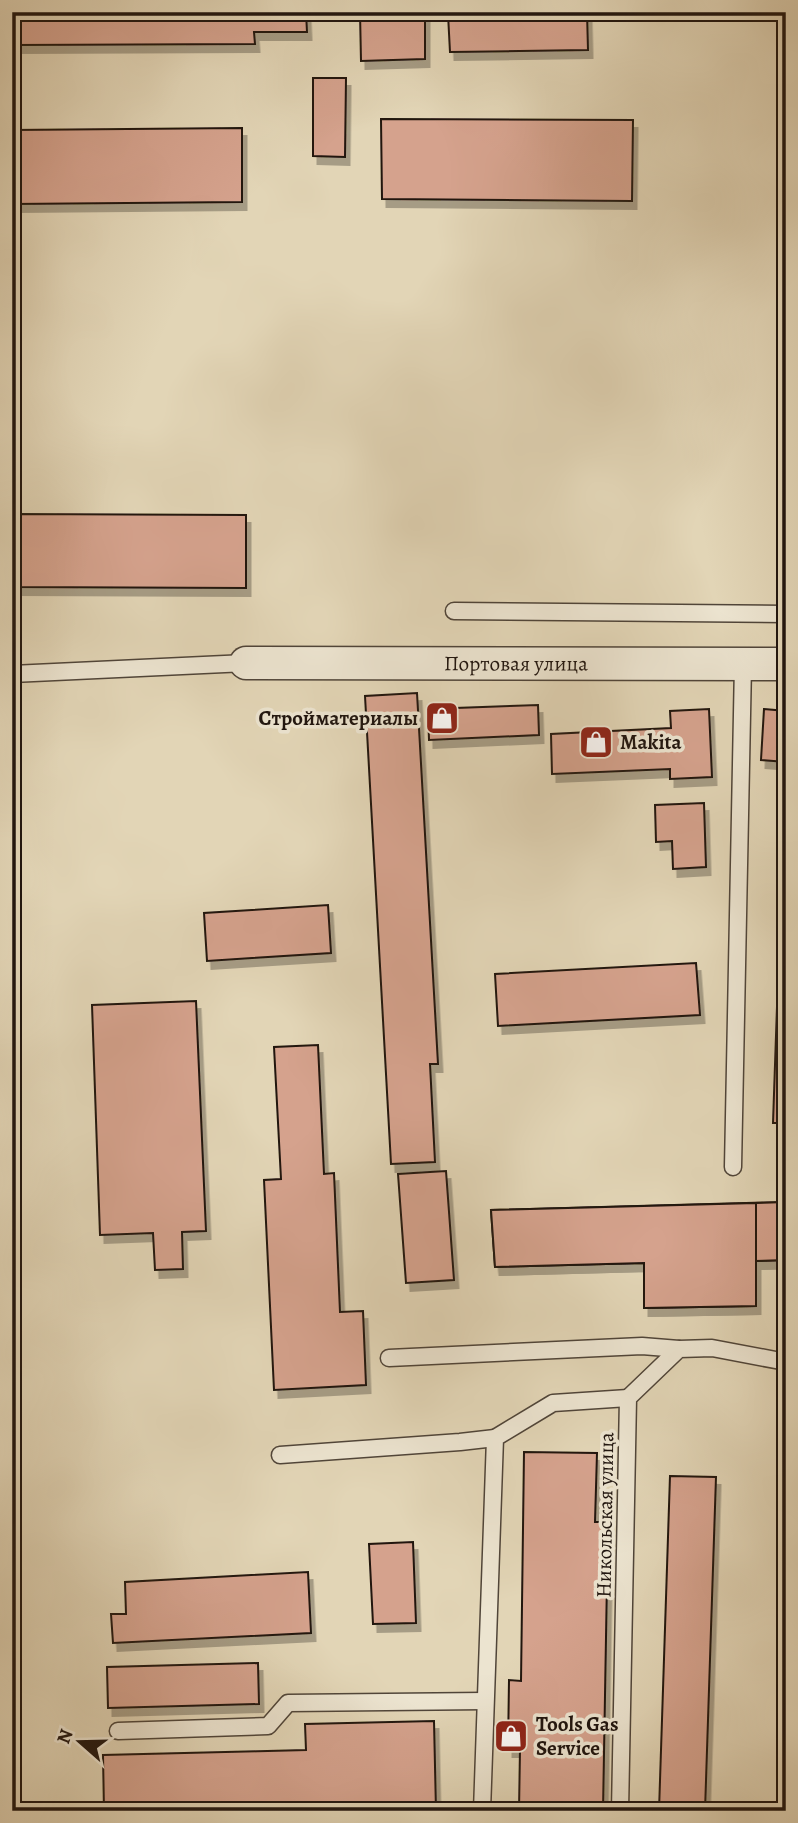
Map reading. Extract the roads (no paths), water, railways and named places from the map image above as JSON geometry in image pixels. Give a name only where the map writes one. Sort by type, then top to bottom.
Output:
[{"type":"street","name":"Портовая улица","points":[[246,663],[786,664]]},
{"type":"lane","points":[[454,611],[786,614]]},
{"type":"lane","points":[[12,674],[246,663]]},
{"type":"lane","points":[[733,1167],[743,664]]},
{"type":"lane","points":[[389,1358],[642,1346],[712,1348],[786,1362]]},
{"type":"lane","points":[[280,1455],[495,1438],[553,1403],[628,1398],[680,1349]]},
{"type":"lane","name":"Никольская улица","points":[[620,1811],[628,1398]]},
{"type":"lane","points":[[482,1811],[495,1438]]},
{"type":"lane","points":[[118,1731],[268,1726],[288,1703],[485,1701]]},
{"type":"place","name":"Стройматериалы","points":[[442,718]]},
{"type":"place","name":"Makita","points":[[596,742]]},
{"type":"place","name":"Tools Gas Service","points":[[511,1736]]}]
